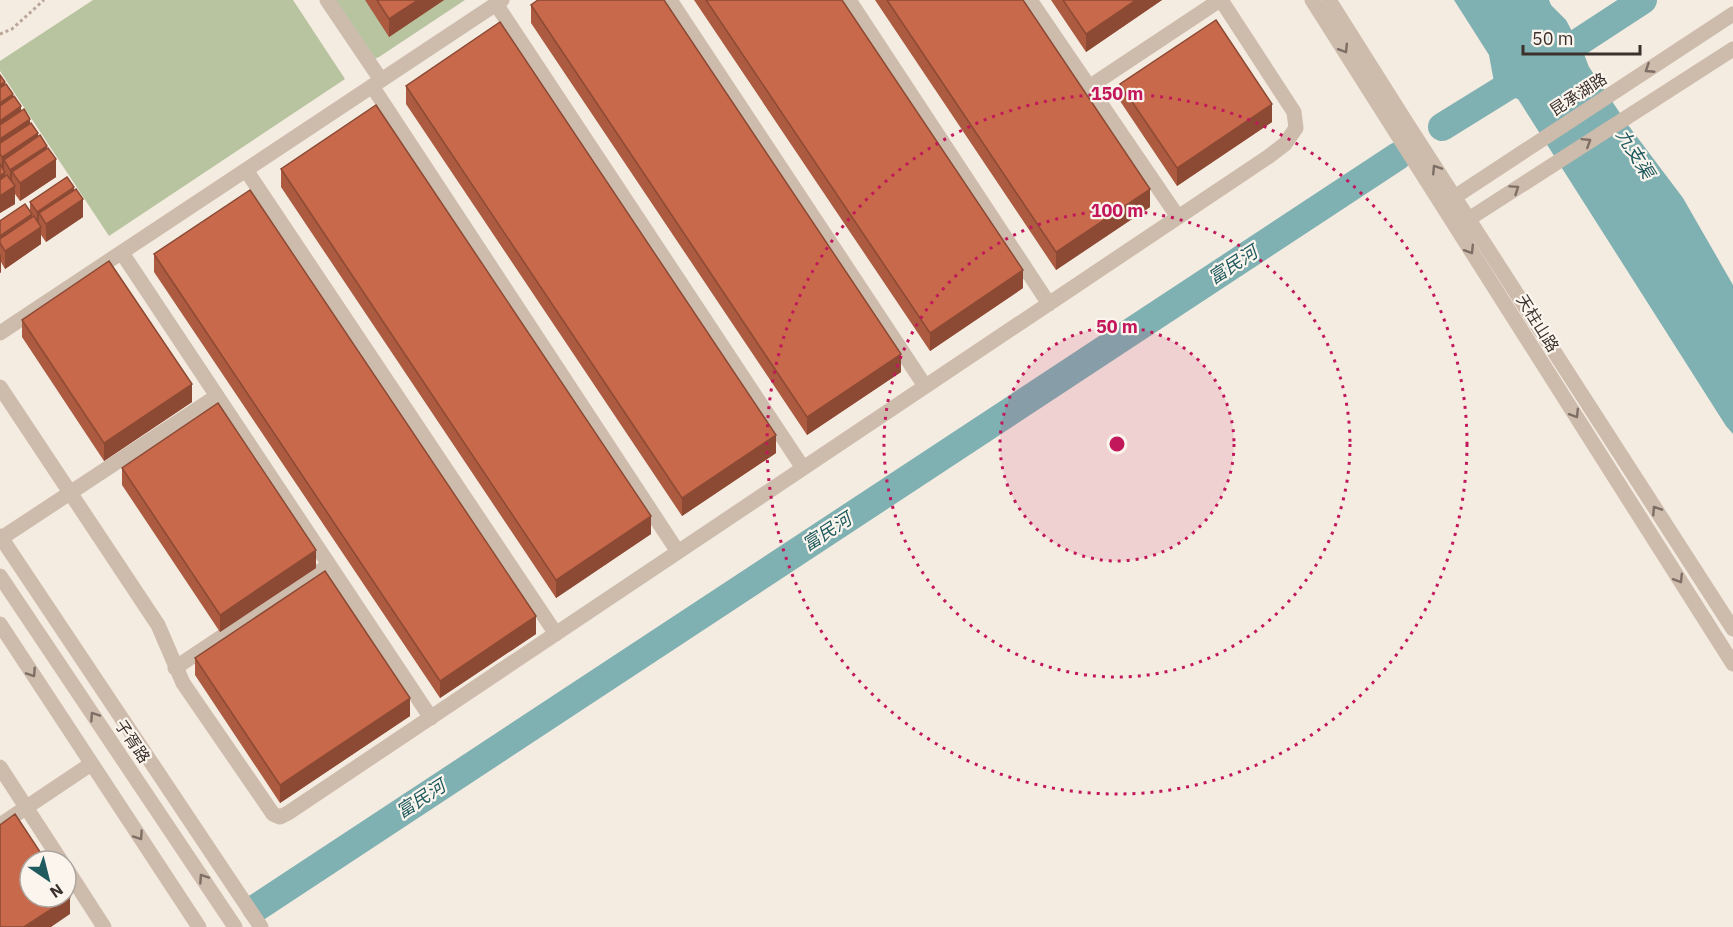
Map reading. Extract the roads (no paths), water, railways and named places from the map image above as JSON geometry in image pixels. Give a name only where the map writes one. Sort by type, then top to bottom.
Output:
[{"type":"street","points":[[327,0],[376,83],[678,552]]},
{"type":"street","points":[[670,0],[926,386]]},
{"type":"street","points":[[849,0],[1049,304]]},
{"type":"street","points":[[1030,0],[1178,217]]},
{"type":"street","points":[[0,387],[158,625],[183,684],[273,814],[280,817],[1268,157],[1285,144],[1296,128],[1294,112],[1220,0],[1089,87]]},
{"type":"street","name":"天柱山路","points":[[1312,0],[1462,223],[1733,664]]},
{"type":"street","name":"天柱山路","points":[[1329,0],[1448,201]]},
{"type":"street","points":[[0,333],[499,2],[803,468]]},
{"type":"street","name":"昆承湖路","points":[[1448,201],[1733,14]]},
{"type":"street","points":[[1462,223],[1733,49]]},
{"type":"street","points":[[246,170],[556,634]]},
{"type":"street","name":"天柱山路","points":[[1462,223],[1733,629]]},
{"type":"street","points":[[122,252],[431,718]]},
{"type":"street","points":[[217,396],[1,538],[261,927]]},
{"type":"street","points":[[176,668],[329,565]]},
{"type":"street","name":"子胥路","points":[[0,576],[235,927]]},
{"type":"street","points":[[0,624],[199,927]]},
{"type":"street","points":[[0,825],[91,764]]},
{"type":"street","points":[[0,767],[53,849]]},
{"type":"street","points":[[78,887],[104,927]]},
{"type":"water","name":"九支渠","points":[[1454,0],[1549,0],[1566,20],[1589,67],[1628,125],[1683,198],[1733,285],[1733,434],[1518,99],[1496,93],[1489,55]]},
{"type":"waterway","name":"富民河","points":[[1442,127],[1643,0]]},
{"type":"waterway","name":"富民河","points":[[256,908],[1398,156]]}]
